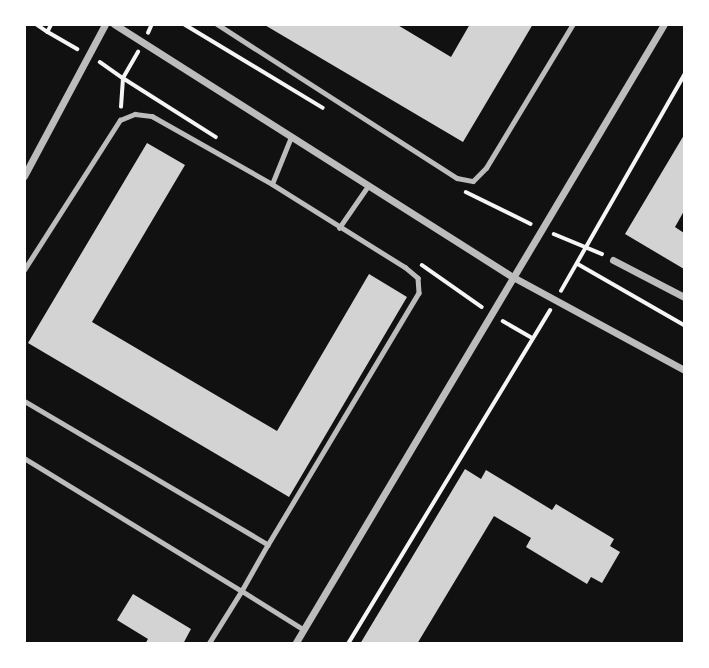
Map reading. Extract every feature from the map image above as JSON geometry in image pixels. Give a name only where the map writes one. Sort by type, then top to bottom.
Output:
[{"type":"street","points":[[24,176],[105,24]]},
{"type":"street","points":[[114,24],[513,277],[684,370]]},
{"type":"street","points":[[295,643],[664,24]]},
{"type":"street","points":[[613,260],[684,298]]},
{"type":"lane","points":[[217,24],[457,178],[473,181],[486,168],[573,24]]},
{"type":"lane","points":[[24,270],[120,120],[135,114],[152,116],[272,184],[405,267],[418,278],[419,293],[209,643]]},
{"type":"lane","points":[[272,184],[291,137]]},
{"type":"lane","points":[[339,228],[368,186]]},
{"type":"lane","points":[[24,401],[268,545]]},
{"type":"lane","points":[[24,458],[304,629]]},
{"type":"path","points":[[36,24],[48,32]]},
{"type":"path","points":[[348,643],[578,264],[684,75]]},
{"type":"path","points":[[578,264],[684,325]]},
{"type":"building","points":[[263,24],[396,24],[451,57],[470,24],[533,24],[463,142]]},
{"type":"building","points":[[684,135],[684,211],[675,227],[684,233],[684,269],[625,234]]},
{"type":"building","points":[[147,143],[185,165],[92,322],[277,431],[369,274],[407,297],[289,497],[28,343]]},
{"type":"building","points":[[465,469],[481,479],[486,470],[552,510],[556,504],[614,539],[610,546],[620,552],[602,583],[591,577],[587,584],[526,547],[531,538],[494,516],[417,644],[360,644]]},
{"type":"building","points":[[133,594],[191,629],[183,644],[145,644],[148,639],[117,620]]}]
